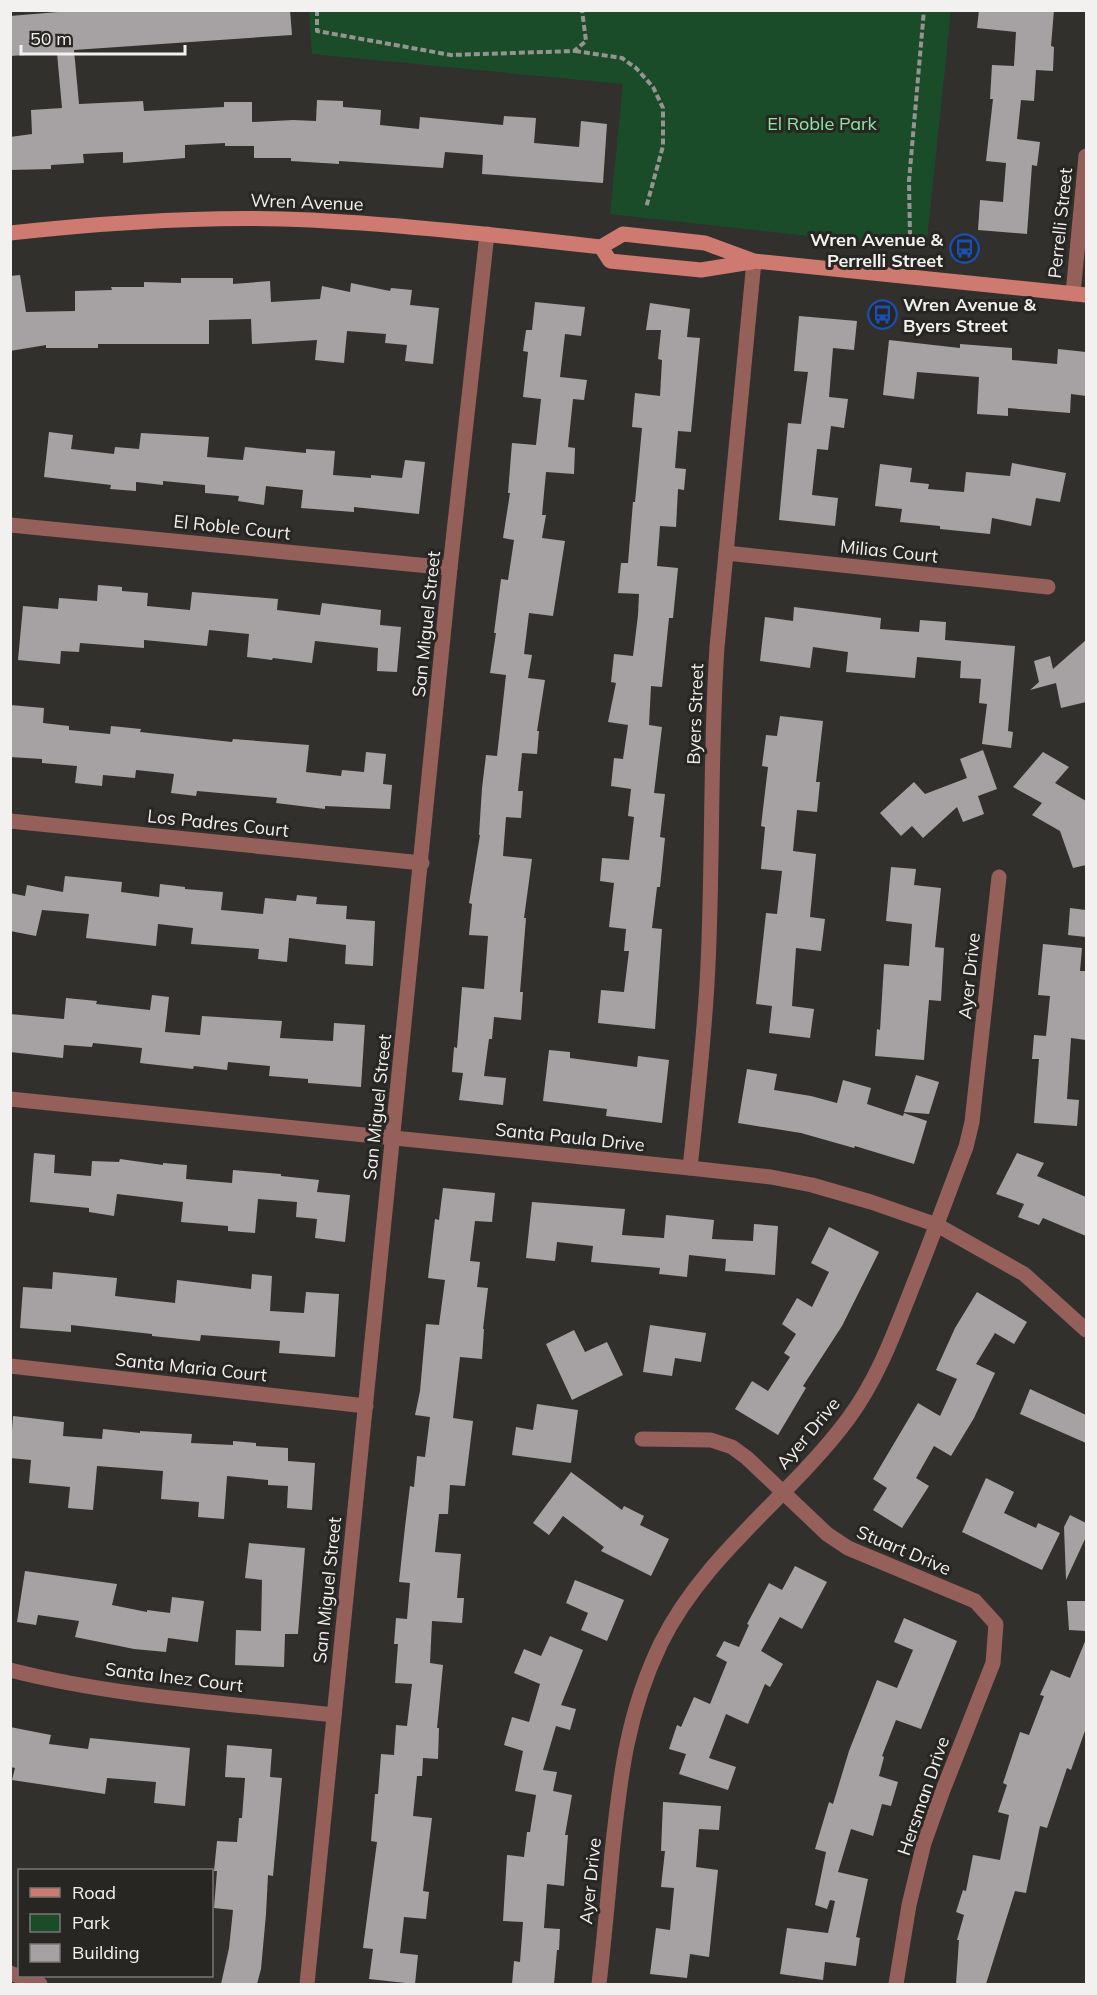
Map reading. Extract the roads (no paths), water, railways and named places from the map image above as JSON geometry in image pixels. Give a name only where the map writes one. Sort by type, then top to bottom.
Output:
[{"type":"street","name":"Perrelli Street","points":[[1079,295],[1086,156]]},
{"type":"street","name":"Wren Avenue","points":[[10,233],[93,224],[215,219],[309,220],[487,234],[601,247],[623,234],[705,243],[754,261],[1079,295]]},
{"type":"street","name":"San Miguel Street","points":[[307,1984],[450,568],[487,234]]},
{"type":"street","name":"Wren Avenue","points":[[601,247],[610,261],[690,269],[701,270],[754,261]]},
{"type":"street","name":"Byers Street","points":[[690,1168],[706,1007],[714,700],[754,261]]},
{"type":"street","name":"El Roble Court","points":[[10,525],[450,568]]},
{"type":"street","name":"Milias Court","points":[[726,553],[1048,587]]},
{"type":"street","name":"Los Padres Court","points":[[10,821],[422,863]]},
{"type":"street","name":"Ayer Drive","points":[[599,1984],[623,1757],[644,1682],[661,1642],[687,1600],[712,1566],[826,1446],[849,1418],[876,1374],[895,1331],[966,1147],[972,1122],[999,877]]},
{"type":"street","name":"Santa Paula Drive","points":[[10,1099],[690,1168],[771,1177],[812,1185],[937,1225],[1024,1274],[1086,1330]]},
{"type":"street","name":"Santa Maria Court","points":[[10,1366],[366,1406]]},
{"type":"street","name":"Stuart Drive","points":[[642,1439],[711,1440],[732,1448],[747,1458],[827,1534],[848,1548],[975,1601],[996,1624]]},
{"type":"street","name":"Hersman Drive","points":[[896,1984],[909,1905],[924,1843],[993,1663],[996,1624]]},
{"type":"street","name":"Santa Inez Court","points":[[10,1670],[44,1679],[127,1693],[334,1714]]},
{"type":"street","points":[[21,1977],[40,1984]]},
{"type":"place","name":"Wren Avenue & Perrelli Street","points":[[964,249]]},
{"type":"place","name":"Wren Avenue & Byers Street","points":[[882,314]]},
{"type":"park label","name":"El Roble Park","points":[[822,123]]}]
